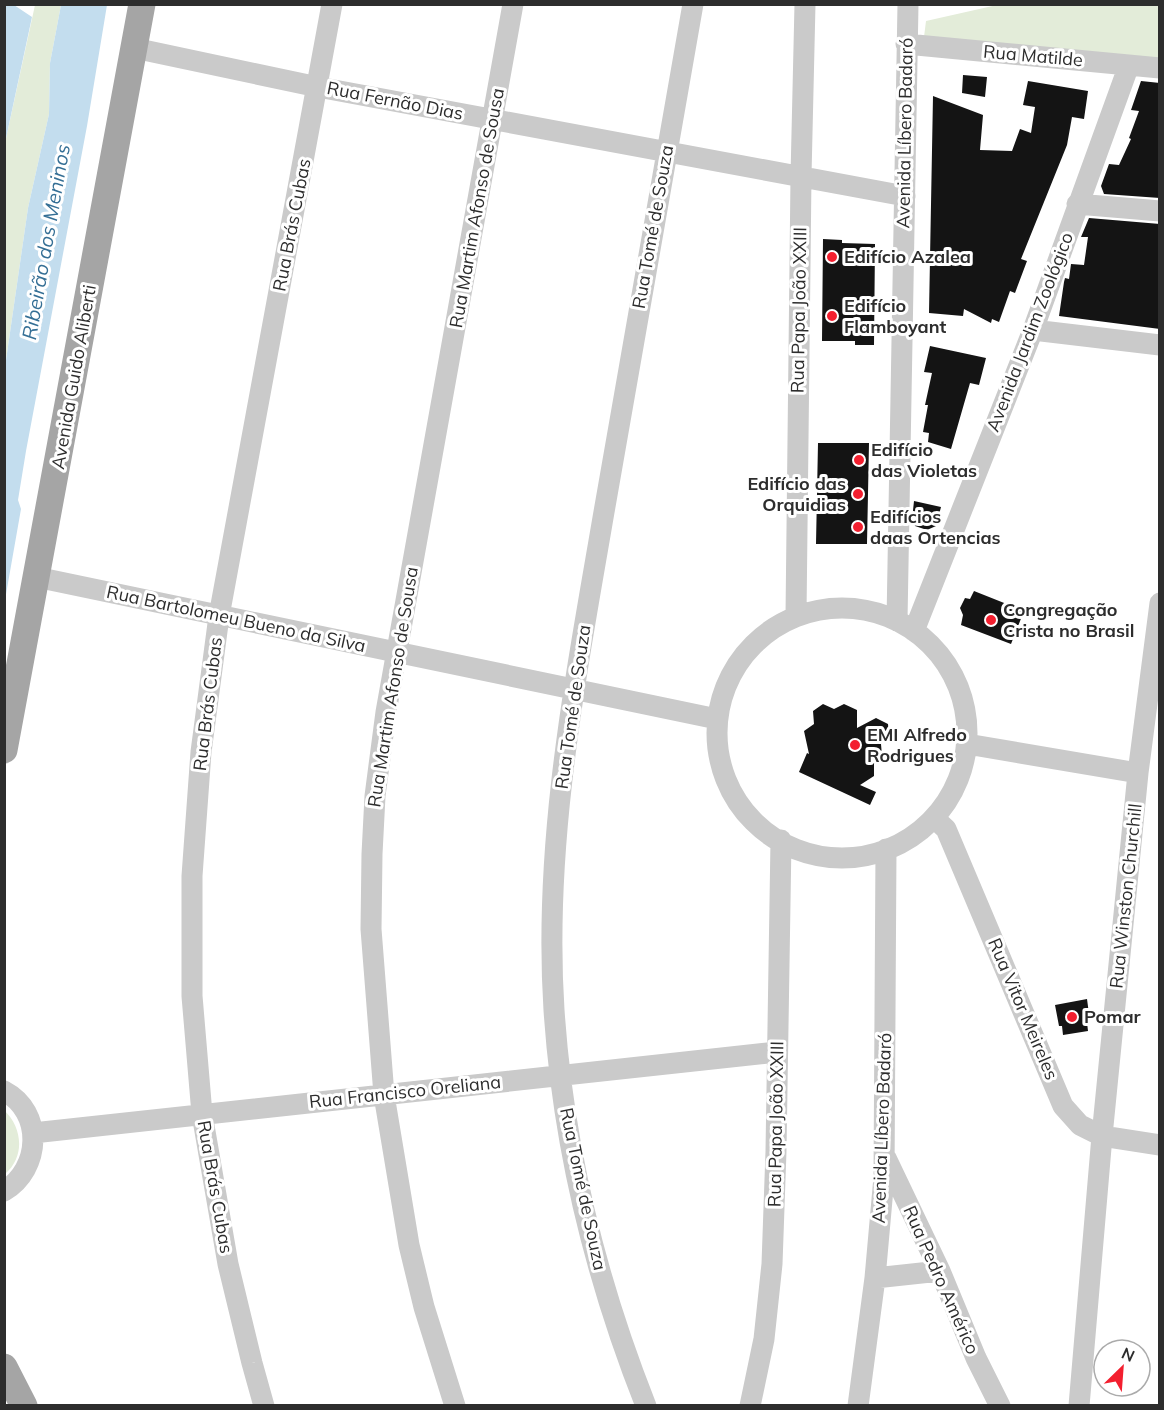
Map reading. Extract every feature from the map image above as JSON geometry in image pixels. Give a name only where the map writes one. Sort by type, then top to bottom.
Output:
[{"type":"main road","name":"Avenida Guido Aliberti","points":[[4,750],[142,4]]},
{"type":"main road","points":[[4,1367],[24,1406]]},
{"type":"street","name":"Rua Brás Cubas","points":[[264,1406],[228,1264],[202,1114],[192,996],[192,876],[201,752],[219,616],[332,4]]},
{"type":"street","name":"Rua Martim Afonso de Sousa","points":[[455,1406],[424,1307],[409,1245],[384,1095],[372,929],[372,854],[375,796],[386,712],[513,4]]},
{"type":"street","name":"Rua Tomé de Souza","points":[[646,1406],[612,1314],[597,1263],[573,1150],[561,1075],[554,1009],[554,876],[557,820],[573,690],[693,4]]},
{"type":"street","name":"Rua Papa João XXIII","points":[[796,616],[805,4]]},
{"type":"street","name":"Avenida Líbero Badaró","points":[[905,626],[905,196],[908,4]]},
{"type":"street","name":"Rua Matilde","points":[[906,44],[1160,68]]},
{"type":"street","name":"Rua Fernão Dias","points":[[134,48],[318,87],[905,196]]},
{"type":"street","name":"Avenida Jardim Zoológico","points":[[905,626],[1033,330],[1129,65]]},
{"type":"street","points":[[1077,204],[1160,211]]},
{"type":"street","points":[[1033,330],[1160,345]]},
{"type":"street","name":"Rua Bartolomeu Bueno da Silva","points":[[36,578],[717,719]]},
{"type":"street","points":[[830,608],[864,610],[905,626],[933,648],[949,669],[957,685],[966,718],[967,744],[956,784],[934,818],[914,835],[886,849],[861,856],[826,857],[794,848],[764,831],[740,806],[724,775],[717,741],[717,719],[729,678],[746,652],[769,631],[796,616],[830,608]]},
{"type":"street","name":"Rua Winston Churchill","points":[[1079,1406],[1102,1136],[1138,774],[1159,612]]},
{"type":"street","points":[[967,744],[1138,774]]},
{"type":"street","name":"Rua Vitor Meireles","points":[[934,818],[946,829],[1063,1106],[1080,1125],[1102,1136],[1160,1145]]},
{"type":"street","name":"Rua Papa João XXIII","points":[[750,1406],[764,1339],[772,1264],[781,840]]},
{"type":"street","name":"Avenida Líbero Badaró","points":[[858,1406],[875,1278],[885,1154],[886,849]]},
{"type":"street","name":"Rua Francisco Oreliana","points":[[33,1132],[777,1052]]},
{"type":"street","points":[[4,1091],[21,1104],[33,1132],[29,1163],[16,1182],[4,1191]]},
{"type":"street","name":"Rua Pedro Américo","points":[[885,1154],[976,1358],[1000,1406]]},
{"type":"street","points":[[875,1278],[939,1271]]},
{"type":"green space","points":[[35,5],[61,5],[50,63],[49,114],[28,208],[5,367],[5,143]]},
{"type":"green space","points":[[997,5],[1159,5],[1159,60],[924,37],[926,21]]},
{"type":"green space","points":[[4,1110],[15,1125],[19,1142],[16,1159],[5,1174]]},
{"type":"water","points":[[5,4],[14,5],[32,17],[5,143]]},
{"type":"water","name":"Ribeirão dos Meninos","points":[[61,5],[107,5],[87,126],[26,451],[18,500],[21,509],[5,600],[5,367],[28,208],[49,114],[50,63]]},
{"type":"building","points":[[963,75],[987,77],[985,97],[962,93]]},
{"type":"building","points":[[1028,81],[1088,91],[1084,119],[1072,117],[1067,145],[1021,259],[1027,261],[1015,293],[1010,291],[999,322],[992,319],[991,323],[964,309],[963,316],[929,313],[933,96],[983,115],[980,150],[1012,151],[1020,129],[1031,133],[1035,107],[1023,105]]},
{"type":"building","points":[[1141,81],[1160,83],[1160,198],[1104,194],[1101,186],[1109,164],[1119,165],[1131,139],[1129,138],[1139,111],[1131,110]]},
{"type":"building","points":[[1089,218],[1160,224],[1160,329],[1059,316],[1064,282],[1065,278],[1069,279],[1071,264],[1084,265],[1088,237],[1081,237]]},
{"type":"building","points":[[823,239],[842,240],[842,243],[875,244],[874,345],[855,345],[855,341],[822,341]]},
{"type":"building","points":[[930,346],[986,358],[979,385],[970,383],[951,449],[928,442],[929,433],[923,432],[928,405],[925,405],[932,373],[924,372]]},
{"type":"building","points":[[818,443],[869,443],[867,544],[816,544]]},
{"type":"building","points":[[914,501],[941,507],[936,526],[927,530],[915,526],[912,520]]},
{"type":"building","name":"Congregação Crista no Brasil","points":[[974,591],[1024,611],[1011,644],[961,625],[963,615],[960,608],[965,598],[970,599]]},
{"type":"building","points":[[823,704],[834,709],[844,704],[857,710],[857,728],[876,718],[888,724],[889,736],[881,744],[882,756],[874,764],[874,776],[860,785],[876,792],[870,805],[799,772],[807,753],[809,754],[804,731],[814,724],[813,711]]},
{"type":"building","name":"Pomar","points":[[1087,999],[1088,1031],[1063,1035],[1055,1005]]},
{"type":"place","name":"Edifício Azalea","points":[[832,257]]},
{"type":"place","name":"Edifício Flamboyant","points":[[832,316]]},
{"type":"place","name":"Edifício das Violetas","points":[[859,460]]},
{"type":"place","name":"Edifício das Orquidias","points":[[858,494]]},
{"type":"place","name":"Edifícios daas Ortencias","points":[[858,527]]},
{"type":"place","name":"Congregação Crista no Brasil","points":[[991,620]]},
{"type":"place","name":"EMI Alfredo Rodrigues","points":[[855,745]]},
{"type":"place","name":"Pomar","points":[[1072,1017]]}]
